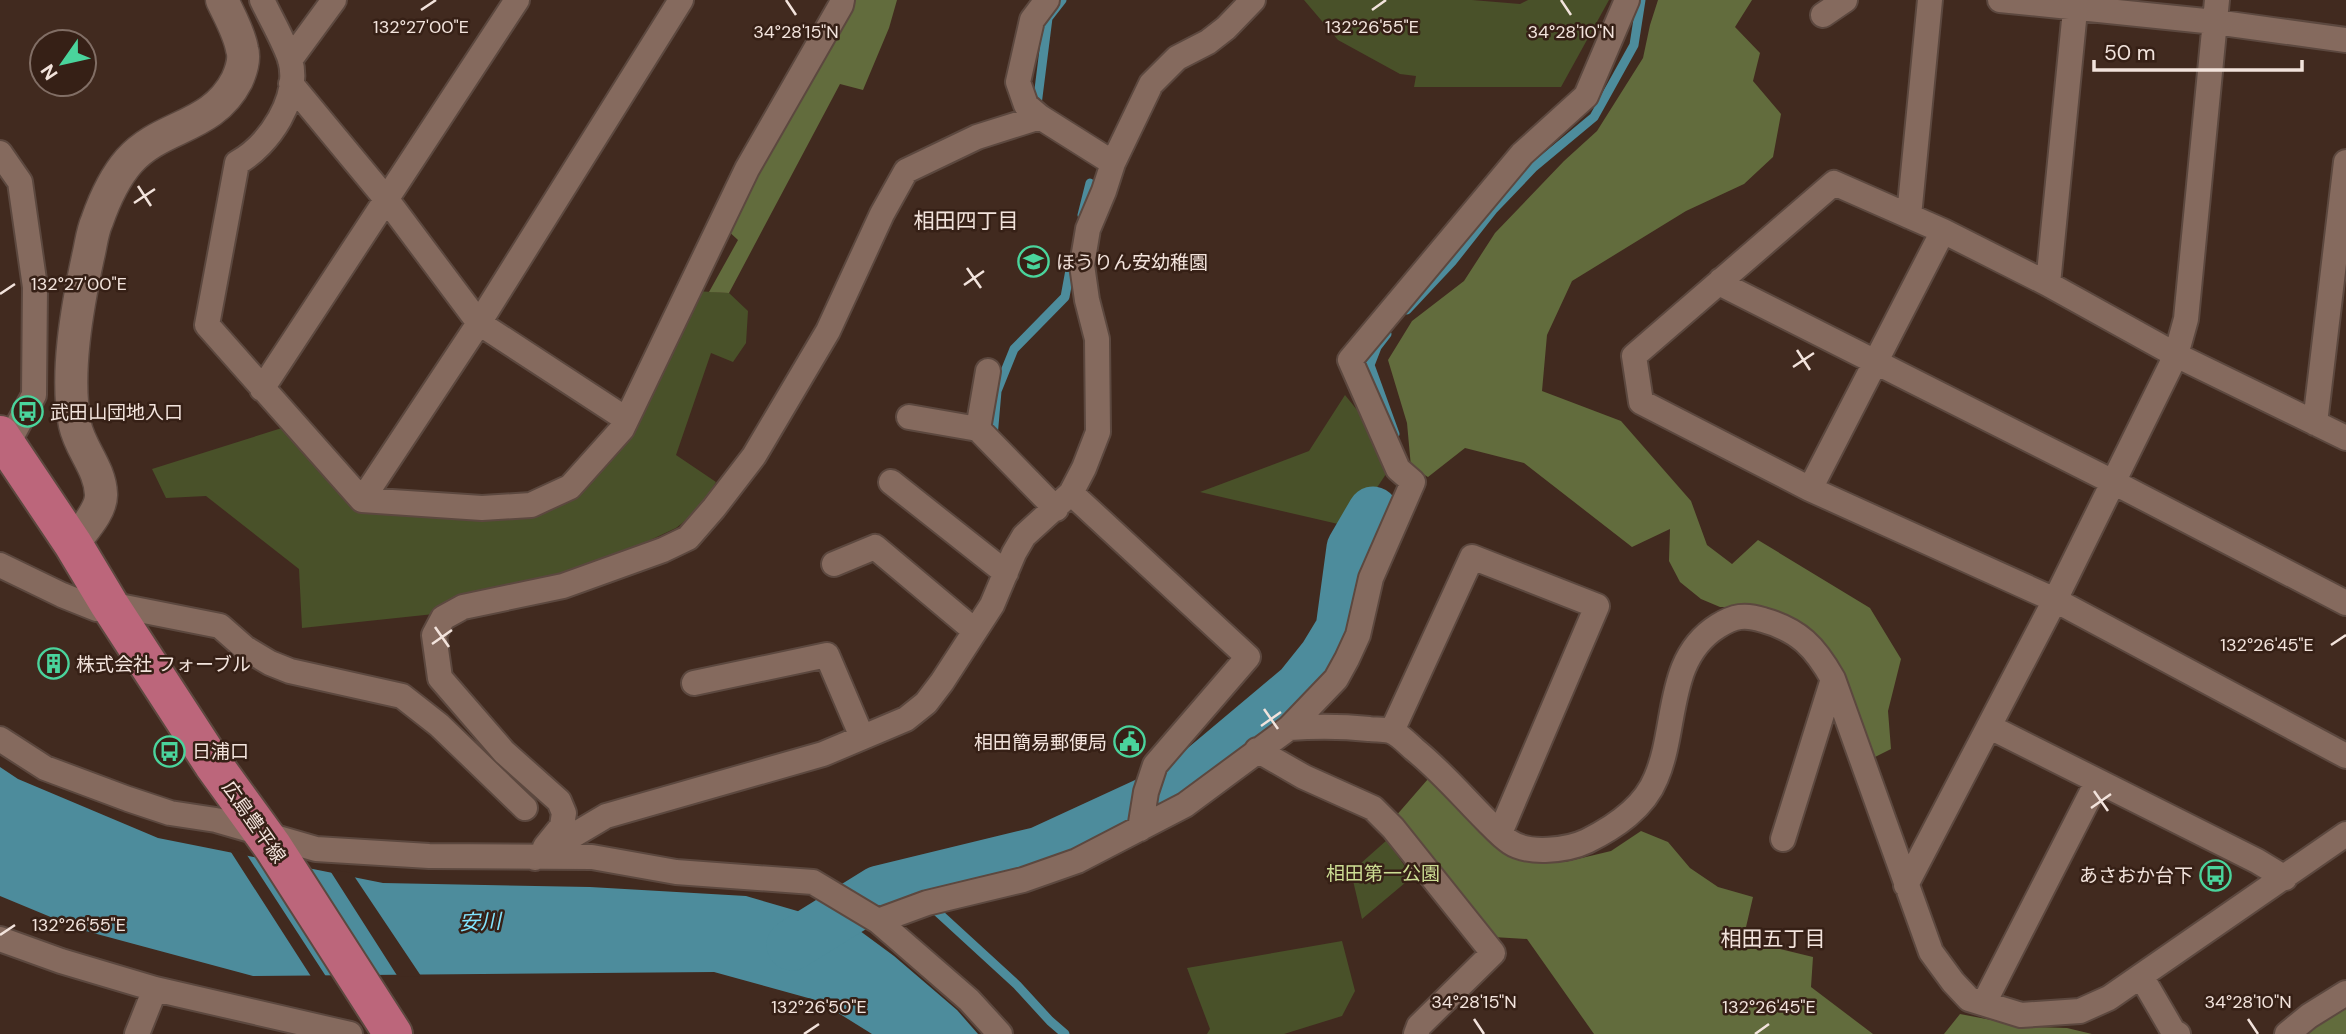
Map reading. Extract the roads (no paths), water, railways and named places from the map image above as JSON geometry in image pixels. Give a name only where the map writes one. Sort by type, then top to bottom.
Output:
[{"type":"main road","name":"広島豊平線","points":[[3,440],[73,544],[213,764],[268,841],[383,1019]]},
{"type":"street","points":[[73,544],[98,507],[102,495],[94,465],[75,429],[72,405],[79,311],[96,223],[129,160],[166,134],[219,106],[233,88],[241,72],[243,50],[222,0]]},
{"type":"street","points":[[262,0],[291,72],[479,323],[626,419]]},
{"type":"street","points":[[334,0],[291,72],[285,108],[267,138],[251,155],[237,163],[206,325],[362,500],[482,508],[531,505],[570,487],[622,429],[747,169],[842,0]]},
{"type":"street","points":[[262,388],[517,0]]},
{"type":"street","points":[[1047,0],[1032,20],[1027,54],[1018,82],[1026,104],[1040,117],[1113,163]]},
{"type":"street","points":[[535,858],[606,816],[823,754],[906,719],[926,703],[992,605],[1024,536],[1063,501],[1084,468],[1098,432],[1097,339],[1082,265],[1088,229],[1113,163],[1151,84],[1177,58],[1208,42],[1226,28],[1253,0]]},
{"type":"street","points":[[878,921],[927,903],[1023,880],[1077,860],[1143,812],[1185,805],[1289,728],[1336,679],[1358,635],[1371,578],[1413,482],[1398,469],[1350,359],[1522,154],[1586,96],[1627,0]]},
{"type":"street","points":[[1824,15],[1845,0]]},
{"type":"street","points":[[1909,216],[1930,0]]},
{"type":"street","points":[[2000,0],[2216,11],[2346,40]]},
{"type":"street","points":[[362,500],[479,323],[672,3]]},
{"type":"street","points":[[2048,284],[2076,4]]},
{"type":"street","points":[[1906,885],[2055,600],[2176,355],[2186,319],[2216,11]]},
{"type":"street","points":[[535,858],[562,826],[564,813],[559,801],[504,752],[440,678],[434,635],[443,618],[463,607],[563,586],[663,550],[688,538],[761,445],[828,331],[882,214],[906,171],[976,137],[1040,117]]},
{"type":"street","points":[[0,153],[20,182],[35,287],[34,395],[3,440]]},
{"type":"street","points":[[2315,423],[2346,162]]},
{"type":"street","points":[[2346,438],[2176,355],[2048,284],[1943,231],[1835,183],[1634,355],[1641,402],[1810,489],[2055,600],[2346,756]]},
{"type":"street","points":[[1810,489],[1943,231]]},
{"type":"street","points":[[1721,280],[1727,287],[2346,603]]},
{"type":"street","points":[[978,429],[988,371]]},
{"type":"street","points":[[909,417],[978,429],[1248,657],[1155,765],[1143,812]]},
{"type":"street","points":[[891,482],[1006,573]]},
{"type":"street","points":[[834,564],[875,547],[975,631]]},
{"type":"street","points":[[1392,731],[1472,557],[1597,606],[1500,833]]},
{"type":"street","points":[[0,565],[97,609],[109,604],[220,626],[244,648],[290,671],[402,696],[439,725],[525,808]]},
{"type":"street","points":[[1289,728],[1329,725],[1392,731],[1423,756],[1512,844],[1541,851],[1561,848],[1584,843],[1615,826],[1645,797],[1656,779],[1685,660],[1695,644],[1725,621],[1747,615],[1775,623],[1800,637],[1818,653],[1833,679],[1931,952],[1969,999],[2021,1015],[2080,1011],[2109,998],[2346,834]]},
{"type":"street","points":[[694,683],[827,654],[862,737]]},
{"type":"street","points":[[1783,839],[1833,679]]},
{"type":"street","points":[[1990,727],[2257,861],[2285,878]]},
{"type":"street","points":[[0,739],[45,768],[170,813],[216,820],[268,841],[316,849],[592,858],[676,872],[813,882],[878,921],[968,1000],[1000,1034]]},
{"type":"street","points":[[1257,750],[1304,778],[1373,808],[1394,828],[1493,953],[1419,1026],[1416,1034]]},
{"type":"street","points":[[1984,1003],[2096,782]]},
{"type":"street","points":[[0,939],[61,961],[155,989],[335,1032]]},
{"type":"street","points":[[2141,975],[2173,1031],[2178,1034]]},
{"type":"street","points":[[137,1034],[155,989]]},
{"type":"street","points":[[2287,1034],[2309,1016],[2346,993]]},
{"type":"water","name":"安川","points":[[0,767],[18,779],[158,838],[383,883],[590,887],[746,896],[856,928],[894,956],[957,1010],[978,1034],[872,1034],[819,1001],[714,972],[253,976],[82,930],[0,896]]},
{"type":"waterway","points":[[1040,107],[1037,105],[1048,18],[1062,0]]},
{"type":"waterway","points":[[1407,310],[1452,262],[1493,210],[1534,167],[1594,117],[1634,45],[1641,0]]},
{"type":"waterway","points":[[1082,215],[1090,183]]},
{"type":"waterway","points":[[993,437],[997,391],[1014,349],[1065,297],[1072,259]]},
{"type":"waterway","points":[[1387,334],[1377,347],[1370,365],[1395,434]]},
{"type":"waterway","points":[[792,945],[879,891],[1040,852],[1181,787],[1300,687],[1324,657],[1341,629],[1352,548],[1373,512]]},
{"type":"waterway","points":[[908,885],[1017,985],[1065,1034]]},
{"type":"place","name":"ほうりん安幼稚園","points":[[1033,262]]},
{"type":"place","name":"武田山団地入口","points":[[27,412]]},
{"type":"place","name":"株式会社 フォーブル","points":[[53,664]]},
{"type":"place","name":"相田簡易郵便局","points":[[1130,742]]},
{"type":"place","name":"日浦口","points":[[169,751]]},
{"type":"place","name":"あさおか台下","points":[[2216,875]]},
{"type":"district","name":"相田四丁目","points":[[966,221]]},
{"type":"district","name":"相田五丁目","points":[[1773,939]]},
{"type":"park label","name":"相田第一公園","points":[[1383,873]]}]
